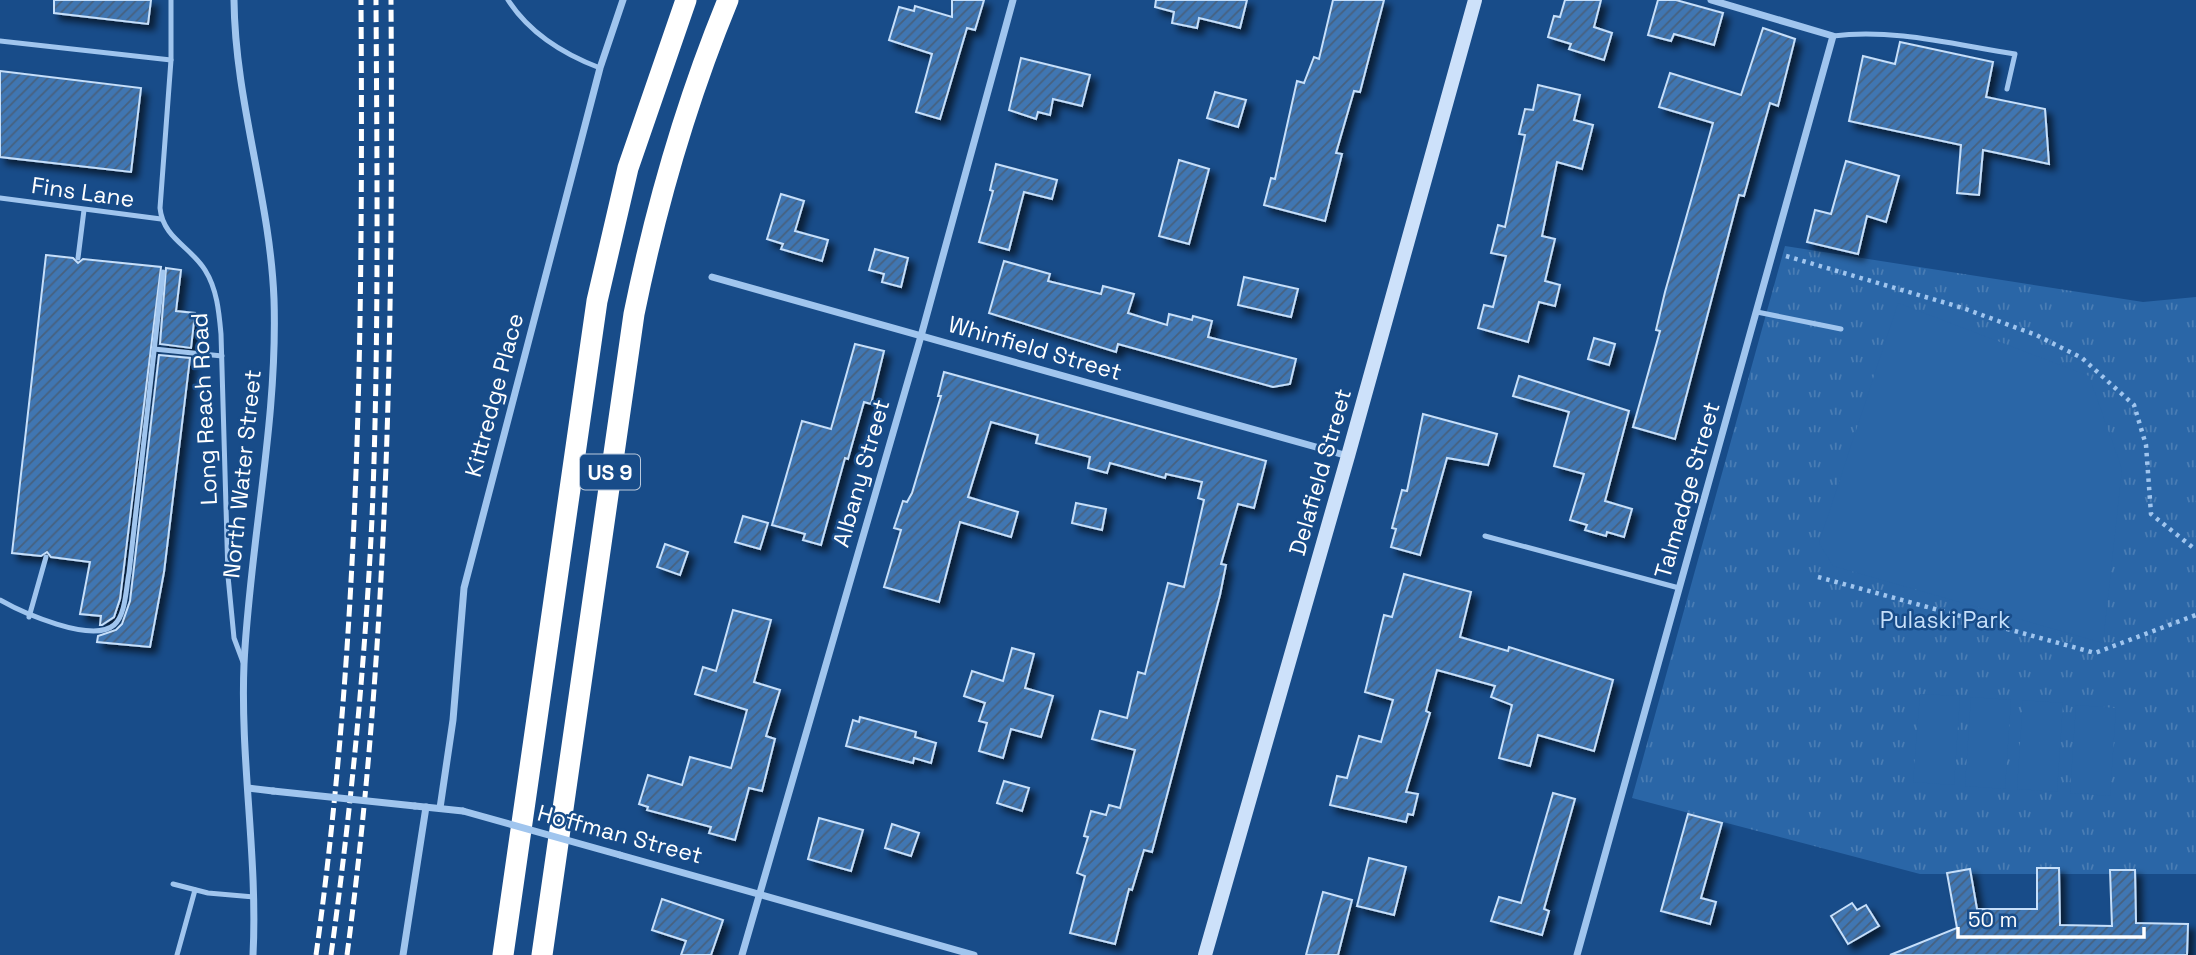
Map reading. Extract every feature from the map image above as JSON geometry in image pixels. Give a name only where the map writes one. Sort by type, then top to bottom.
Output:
[{"type":"highway","name":"US 9","points":[[503,955],[597,301],[628,168],[686,0]]},
{"type":"highway","name":"US 9","points":[[542,955],[636,303],[677,141],[728,0]]},
{"type":"street","name":"North Water Street","points":[[233,0],[242,104],[265,216],[274,298],[272,372],[244,665],[254,897],[253,955]]},
{"type":"street","name":"Kittredge Place","points":[[440,808],[453,720],[464,588],[600,68],[623,0]]},
{"type":"street","name":"Albany Street","points":[[742,955],[921,336],[1013,0]]},
{"type":"street","name":"Delafield Street","points":[[1205,955],[1475,0]]},
{"type":"street","points":[[1711,0],[1833,36]]},
{"type":"street","name":"Talmadge Street","points":[[1577,955],[1833,36]]},
{"type":"street","name":"Whinfield Street","points":[[712,277],[1348,456]]},
{"type":"street","name":"Hoffman Street","points":[[248,788],[463,811],[760,892],[974,955]]},
{"type":"street","points":[[403,955],[426,807]]},
{"type":"lane","points":[[161,219],[171,60],[171,0]]},
{"type":"lane","points":[[508,0],[517,14],[544,39],[600,68]]},
{"type":"lane","points":[[1833,36],[1859,33],[1908,37],[2015,54],[2007,89]]},
{"type":"lane","points":[[0,41],[171,60]]},
{"type":"lane","name":"Fins Lane","points":[[0,198],[161,219]]},
{"type":"lane","points":[[78,258],[84,210]]},
{"type":"lane","name":"Long Reach Road","points":[[161,219],[173,237],[194,256],[212,283],[220,316],[228,576],[234,638],[244,665]]},
{"type":"lane","points":[[0,600],[29,617],[61,626],[99,630],[116,624],[122,605],[163,272]]},
{"type":"lane","points":[[1757,312],[1841,329]]},
{"type":"lane","points":[[154,349],[222,356]]},
{"type":"lane","points":[[1485,536],[1679,588]]},
{"type":"lane","points":[[29,617],[46,556]]},
{"type":"lane","points":[[173,884],[195,890],[254,897]]},
{"type":"lane","points":[[177,955],[195,890]]},
{"type":"path","points":[[1773,252],[1963,308],[2036,335],[2082,358],[2134,405],[2147,445],[2151,513],[2196,550]]},
{"type":"path","points":[[1818,577],[2095,653],[2196,615]]},
{"type":"green space","name":"Pulaski Park","points":[[1785,246],[2143,302],[2196,297],[2196,874],[1920,874],[1632,798]]},
{"type":"green space","points":[[1898,303],[2089,376],[2122,469],[2103,643],[1833,566],[1819,543]]},
{"type":"green space","points":[[1920,694],[1960,696],[1954,785],[1913,782]]},
{"type":"green space","points":[[1971,697],[2011,700],[2005,789],[1965,786]]},
{"type":"green space","points":[[2023,700],[2063,703],[2057,792],[2017,789]]},
{"type":"green space","points":[[2076,705],[2116,708],[2110,796],[2070,793]]},
{"type":"building","points":[[54,0],[151,0],[148,24],[54,13]]},
{"type":"building","points":[[952,0],[984,0],[975,30],[967,28],[940,119],[916,112],[932,54],[889,40],[899,7],[914,11],[915,6],[952,17]]},
{"type":"building","points":[[1156,0],[1247,0],[1240,28],[1199,18],[1197,28],[1172,23],[1174,12],[1155,7]]},
{"type":"building","points":[[1333,0],[1384,0],[1360,92],[1354,91],[1336,153],[1342,154],[1325,221],[1264,205],[1271,178],[1275,179],[1297,81],[1304,83],[1314,57],[1319,59]]},
{"type":"building","points":[[1565,0],[1601,0],[1594,27],[1612,33],[1604,60],[1569,49],[1571,44],[1548,37],[1554,16],[1560,17]]},
{"type":"building","points":[[1658,0],[1676,0],[1723,13],[1714,45],[1674,34],[1671,41],[1648,35]]},
{"type":"building","points":[[1763,28],[1795,39],[1778,106],[1770,103],[1744,196],[1739,195],[1675,439],[1633,427],[1660,331],[1656,330],[1665,292],[1713,123],[1659,107],[1670,73],[1741,95]]},
{"type":"building","points":[[1900,42],[1993,62],[1986,97],[2045,109],[2049,164],[1983,150],[1979,195],[1957,193],[1961,145],[1849,121],[1863,56],[1895,64]]},
{"type":"building","points":[[1021,58],[1090,75],[1082,106],[1053,99],[1050,115],[1038,112],[1036,119],[1009,110]]},
{"type":"building","points":[[0,71],[141,88],[131,172],[0,157]]},
{"type":"building","points":[[1538,85],[1580,95],[1574,120],[1593,125],[1582,169],[1557,162],[1542,236],[1555,239],[1545,281],[1560,285],[1555,306],[1539,302],[1528,342],[1478,328],[1484,305],[1493,307],[1506,256],[1491,253],[1498,225],[1505,227],[1525,135],[1519,134],[1525,109],[1533,110]]},
{"type":"building","points":[[1215,92],[1246,100],[1238,127],[1207,118]]},
{"type":"building","points":[[1179,160],[1209,169],[1189,244],[1159,236]]},
{"type":"building","points":[[1846,161],[1899,176],[1886,222],[1867,216],[1858,254],[1807,242],[1815,210],[1831,214]]},
{"type":"building","points":[[996,164],[1057,180],[1052,199],[1024,192],[1009,250],[979,242],[993,191],[990,190]]},
{"type":"building","points":[[781,194],[804,201],[795,231],[828,240],[822,261],[781,249],[783,244],[767,239]]},
{"type":"building","points":[[875,249],[908,258],[901,287],[882,282],[884,274],[869,270]]},
{"type":"building","points":[[46,255],[73,258],[78,263],[83,259],[161,267],[120,599],[114,617],[102,625],[101,616],[80,614],[90,562],[51,557],[47,552],[41,556],[12,553]]},
{"type":"building","points":[[1004,261],[1050,274],[1048,281],[1101,294],[1103,286],[1134,294],[1128,313],[1167,325],[1169,314],[1192,320],[1193,316],[1212,321],[1208,337],[1296,359],[1290,384],[1273,387],[1118,344],[1116,352],[989,313]]},
{"type":"building","points":[[166,268],[181,270],[176,311],[195,313],[191,348],[160,344]]},
{"type":"building","points":[[1244,277],[1298,289],[1291,317],[1238,305]]},
{"type":"building","points":[[1594,338],[1615,344],[1609,365],[1588,359]]},
{"type":"building","points":[[855,344],[884,351],[871,404],[864,402],[848,459],[845,458],[821,545],[803,540],[805,534],[772,525],[802,421],[831,429]]},
{"type":"building","points":[[159,355],[190,358],[164,572],[150,647],[97,642],[98,636],[116,630],[122,624],[130,601]]},
{"type":"building","points":[[944,372],[1266,461],[1254,508],[1238,504],[1221,564],[1226,565],[1220,595],[1152,852],[1144,850],[1132,890],[1129,889],[1115,944],[1070,933],[1085,876],[1077,873],[1088,837],[1084,836],[1091,811],[1106,815],[1109,805],[1120,808],[1135,750],[1092,739],[1100,711],[1127,718],[1138,672],[1145,674],[1168,583],[1184,587],[1204,500],[1198,498],[1202,482],[1166,474],[1165,478],[1110,463],[1107,473],[1088,468],[1090,457],[1036,443],[1038,435],[991,422],[968,497],[1018,512],[1011,537],[960,522],[939,602],[884,587],[901,530],[894,528],[903,501],[907,502],[912,493],[941,396],[938,396]]},
{"type":"building","points":[[1519,376],[1629,411],[1605,501],[1632,509],[1624,537],[1607,532],[1606,536],[1585,530],[1587,525],[1570,520],[1584,474],[1554,466],[1569,412],[1513,396]]},
{"type":"building","points":[[1423,414],[1497,434],[1488,465],[1447,458],[1420,555],[1391,547],[1396,529],[1392,528],[1402,490],[1407,491]]},
{"type":"building","points":[[1076,503],[1106,509],[1102,530],[1072,523]]},
{"type":"building","points":[[743,516],[768,523],[760,549],[735,542]]},
{"type":"building","points":[[665,544],[688,552],[680,575],[657,567]]},
{"type":"building","points":[[1404,574],[1471,592],[1460,637],[1508,651],[1509,647],[1613,680],[1594,751],[1538,735],[1530,766],[1499,758],[1512,705],[1491,697],[1495,686],[1437,670],[1426,711],[1430,713],[1406,792],[1418,794],[1413,815],[1408,814],[1406,822],[1330,805],[1337,776],[1347,778],[1359,736],[1381,742],[1393,700],[1365,692],[1384,615],[1392,617]]},
{"type":"building","points":[[733,610],[771,620],[754,682],[780,690],[766,736],[775,739],[762,791],[749,788],[735,840],[709,833],[711,827],[647,810],[648,807],[639,804],[648,775],[682,785],[690,757],[731,768],[747,710],[695,694],[703,667],[716,671]]},
{"type":"building","points":[[1012,648],[1034,654],[1025,688],[1053,696],[1041,737],[1011,729],[1003,758],[979,751],[987,723],[979,721],[985,703],[964,696],[972,671],[1003,681]]},
{"type":"building","points":[[860,717],[916,732],[915,737],[936,743],[931,763],[914,758],[913,763],[846,746],[853,720],[859,722]]},
{"type":"building","points":[[1004,781],[1029,788],[1022,811],[997,803]]},
{"type":"building","points":[[1553,793],[1575,799],[1544,909],[1549,911],[1542,935],[1491,921],[1499,897],[1521,903]]},
{"type":"building","points":[[1688,814],[1722,823],[1701,898],[1716,902],[1710,924],[1661,911]]},
{"type":"building","points":[[819,818],[863,830],[851,871],[808,859]]},
{"type":"building","points":[[892,824],[919,833],[911,856],[885,848]]},
{"type":"building","points":[[1369,858],[1406,867],[1394,915],[1357,906]]},
{"type":"building","points":[[2037,868],[2059,868],[2060,925],[2112,926],[2110,870],[2135,870],[2136,923],[2188,924],[2187,955],[1890,955],[1957,928],[1947,873],[1970,869],[1977,909],[2037,909]]},
{"type":"building","points":[[1323,892],[1352,900],[1338,955],[1306,955]]},
{"type":"building","points":[[662,899],[723,920],[711,955],[681,955],[686,941],[652,930]]},
{"type":"building","points":[[1852,903],[1857,910],[1866,905],[1879,926],[1848,944],[1831,916]]},
{"type":"railway","points":[[316,955],[342,717],[356,479],[361,240],[361,0]]},
{"type":"railway","points":[[331,955],[356,737],[372,518],[377,324],[376,0]]},
{"type":"railway","points":[[347,955],[372,717],[386,479],[391,240],[391,0]]}]
